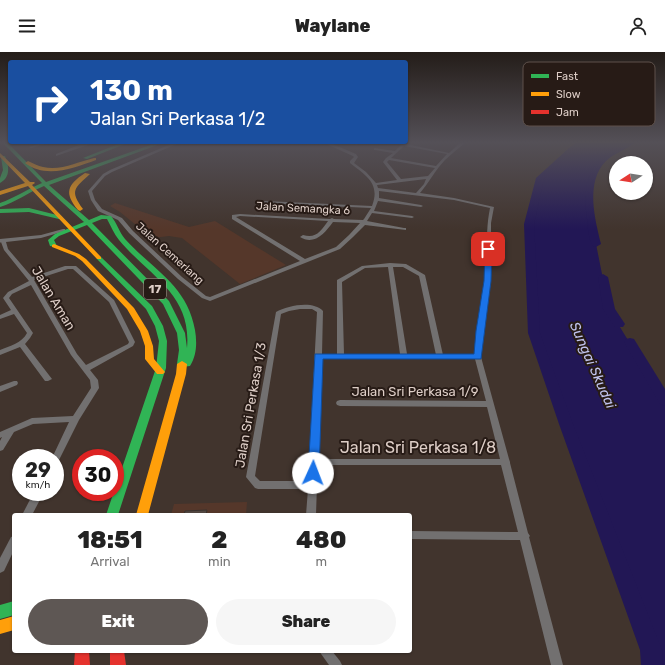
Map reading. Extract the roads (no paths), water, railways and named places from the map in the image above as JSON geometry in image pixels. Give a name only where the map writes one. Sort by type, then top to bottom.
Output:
[{"type":"main road","points":[[0,181],[4,178],[7,172]]},
{"type":"main road","name":"17","points":[[18,172],[62,220],[134,292],[158,325],[164,342],[160,372],[113,513]]},
{"type":"main road","name":"17","points":[[34,172],[50,189],[81,214],[166,303],[181,333],[183,350],[181,374],[143,513]]},
{"type":"main road","points":[[0,190],[41,177],[51,172]]},
{"type":"main road","points":[[0,203],[58,172]]},
{"type":"main road","points":[[0,196],[70,172]]},
{"type":"main road","points":[[0,203],[14,200],[34,188],[82,172]]},
{"type":"main road","points":[[81,214],[70,195],[75,184],[85,175],[93,172]]},
{"type":"main road","points":[[81,214],[75,194],[85,179],[99,172]]},
{"type":"main road","points":[[0,193],[36,183]]},
{"type":"main road","points":[[0,203],[16,197],[28,197],[49,206]]},
{"type":"main road","points":[[0,211],[29,210],[62,220]]},
{"type":"main road","points":[[160,372],[150,359],[149,346],[144,332],[130,308],[84,260],[77,255],[52,245],[51,240],[57,235],[101,217],[109,217],[118,235],[178,292],[188,311],[192,323],[192,346],[189,361],[181,374]]},
{"type":"main road","points":[[0,612],[12,609]]},
{"type":"main road","points":[[0,627],[12,624]]},
{"type":"main road","points":[[82,653],[82,665]]},
{"type":"main road","points":[[117,653],[118,665]]},
{"type":"street","name":"Jalan Cemerlang","points":[[112,172],[104,175],[90,191],[95,205],[120,219],[131,232],[180,278],[204,297],[210,299],[304,261]]},
{"type":"street","points":[[304,261],[338,248],[350,239],[373,210],[377,189],[375,184],[361,172]]},
{"type":"street","points":[[393,172],[400,181]]},
{"type":"street","points":[[417,194],[426,184],[433,172]]},
{"type":"street","points":[[375,184],[429,177]]},
{"type":"street","points":[[377,189],[462,200],[488,205],[493,209],[489,223],[488,281],[480,331],[478,357],[557,665]]},
{"type":"street","points":[[376,200],[421,206]]},
{"type":"street","points":[[265,202],[373,210],[412,217]]},
{"type":"street","points":[[2,241],[55,233],[106,212]]},
{"type":"street","name":"Jalan Semangka 6","points":[[304,261],[233,217],[240,215],[332,219],[364,222],[404,229]]},
{"type":"street","points":[[303,237],[310,240],[315,238],[332,219]]},
{"type":"street","name":"Jalan Aman","points":[[2,241],[6,249],[32,280],[74,355],[94,380],[94,388],[76,419]]},
{"type":"street","points":[[341,356],[339,281],[364,267],[404,265],[422,275],[440,356]]},
{"type":"street","points":[[390,266],[404,356]]},
{"type":"street","points":[[0,353],[22,344],[29,338],[30,333],[6,298],[7,296],[32,280],[74,267],[112,301],[132,342],[127,348],[84,369]]},
{"type":"street","name":"Jalan Sri Perkasa 1/3","points":[[313,485],[258,485],[250,477],[278,313],[283,310],[296,307],[319,309],[318,356]]},
{"type":"street","points":[[0,317],[15,312]]},
{"type":"street","points":[[22,344],[48,379]]},
{"type":"street","points":[[311,513],[318,356],[478,357]]},
{"type":"street","points":[[0,389],[14,383]]},
{"type":"street","name":"Jalan Sri Perkasa 1/9","points":[[340,403],[490,404]]},
{"type":"street","points":[[0,435],[32,421],[76,419],[61,449]]},
{"type":"street","points":[[0,448],[11,430]]},
{"type":"street","name":"Jalan Sri Perkasa 1/8","points":[[330,462],[506,462]]},
{"type":"street","points":[[28,513],[34,501]]},
{"type":"street","points":[[412,535],[525,536]]},
{"type":"street","points":[[0,568],[12,544]]},
{"type":"street","points":[[327,653],[336,665]]},
{"type":"water","name":"Sungai Skudai","points":[[547,172],[596,172],[593,177],[589,209],[609,309],[665,401],[665,665],[652,665],[650,650],[566,424],[534,333],[529,224],[540,178]]},
{"type":"waterway","points":[[547,172],[540,178],[529,224],[534,333],[566,424],[651,650],[652,665]]},
{"type":"waterway","points":[[595,172],[590,190],[590,212],[596,244]]},
{"type":"waterway","points":[[603,277],[609,309],[619,324]]},
{"type":"waterway","points":[[630,342],[665,401]]}]
